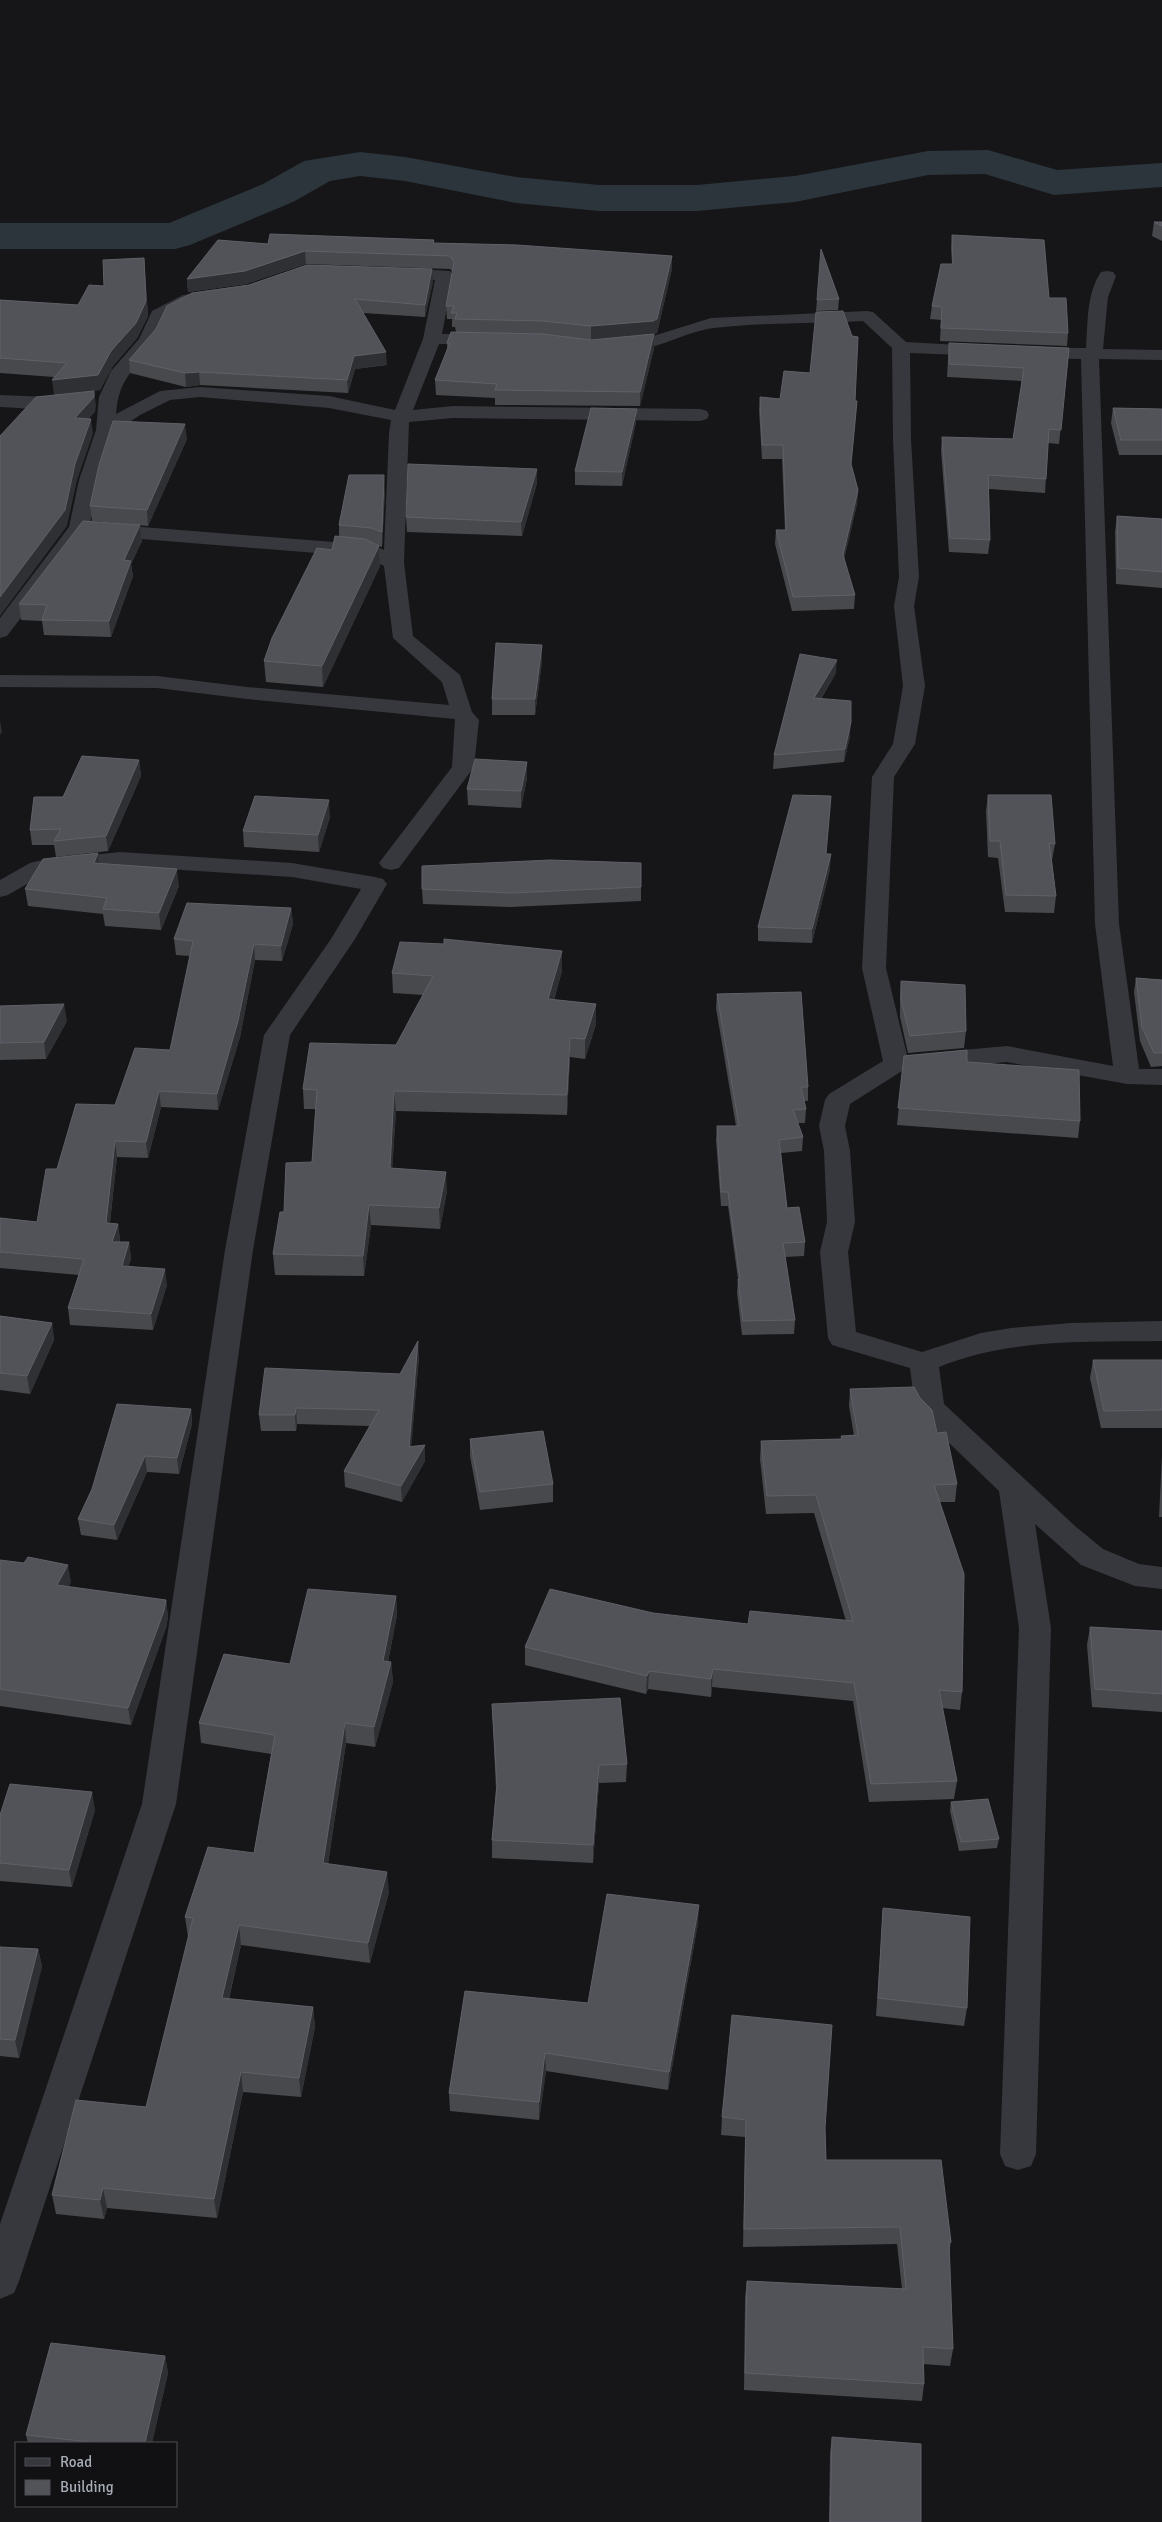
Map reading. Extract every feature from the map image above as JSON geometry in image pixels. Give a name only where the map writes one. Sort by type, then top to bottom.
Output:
[{"type":"street","points":[[375,273],[444,275],[432,339],[401,417],[398,433],[394,563],[403,638],[452,680],[462,713],[468,720],[463,767],[391,863]]},
{"type":"street","points":[[1107,276],[1099,297],[1094,354],[1090,359],[1107,924],[1127,1076]]},
{"type":"street","points":[[0,401],[40,404],[95,398],[147,341],[158,315],[188,299],[214,295]]},
{"type":"street","points":[[600,346],[655,341],[710,323],[867,316],[901,347],[1162,355]]},
{"type":"street","points":[[432,339],[503,340]]},
{"type":"street","points":[[896,1064],[874,968],[883,777],[904,744],[914,686],[904,606],[909,577],[902,439],[901,347]]},
{"type":"street","points":[[105,430],[133,410],[166,395],[200,392],[328,402],[401,417],[453,412],[700,415]]},
{"type":"street","points":[[0,632],[79,528],[89,480],[105,430],[95,398]]},
{"type":"street","points":[[79,528],[372,551],[394,563]]},
{"type":"street","points":[[0,681],[82,680],[157,682],[247,694],[462,713]]},
{"type":"street","points":[[0,890],[38,868],[120,859],[292,870],[375,884],[343,938],[277,1036],[239,1250],[159,1804],[0,2281]]},
{"type":"street","points":[[1162,1077],[1127,1076],[1008,1054],[896,1064],[838,1100],[832,1126],[837,1151],[841,1222],[834,1252],[842,1338],[924,1362],[948,1351],[1007,1337],[1162,1332]]},
{"type":"street","points":[[924,1362],[930,1408],[1014,1488],[1092,1557],[1135,1575],[1162,1578]]},
{"type":"street","points":[[1014,1488],[1035,1628],[1018,2154]]},
{"type":"building","points":[[1154,222],[1162,222],[1162,226]]},
{"type":"building","points":[[270,234],[434,240],[433,243],[517,245],[672,256],[657,319],[653,321],[591,326],[543,321],[455,319],[457,313],[451,313],[454,306],[446,306],[454,262],[450,256],[305,251],[245,271],[187,279],[218,240],[268,244]]},
{"type":"building","points":[[952,235],[1044,240],[1049,298],[1066,298],[1068,333],[941,328],[942,307],[932,306],[941,264],[953,264]]},
{"type":"building","points":[[821,249],[839,299],[817,300]]},
{"type":"building","points":[[144,258],[146,301],[136,323],[111,351],[98,375],[52,380],[67,363],[0,358],[0,300],[78,305],[89,285],[104,286],[103,260]]},
{"type":"building","points":[[307,265],[432,269],[425,305],[355,299],[386,352],[354,356],[347,380],[199,372],[185,373],[129,360],[156,329],[167,306],[192,293],[249,285]]},
{"type":"building","points":[[843,311],[852,336],[858,337],[855,401],[857,401],[851,464],[858,490],[843,555],[855,595],[793,597],[776,530],[786,530],[783,445],[762,445],[760,397],[780,399],[784,371],[810,373],[816,312]]},
{"type":"building","points":[[451,332],[543,334],[591,340],[654,334],[640,392],[495,390],[497,384],[435,380],[450,343],[447,343]]},
{"type":"building","points":[[949,343],[1069,348],[1061,430],[1049,429],[1046,479],[988,475],[990,540],[950,538],[942,437],[1013,439],[1024,368],[949,364]]},
{"type":"building","points":[[94,391],[94,397],[75,418],[91,419],[75,464],[65,510],[0,597],[0,436],[36,397]]},
{"type":"building","points":[[591,408],[637,409],[622,472],[575,471]]},
{"type":"building","points":[[1113,408],[1162,409],[1162,440],[1121,440]]},
{"type":"building","points":[[113,421],[185,424],[147,510],[90,506],[99,465]]},
{"type":"building","points":[[408,464],[537,469],[521,522],[406,517]]},
{"type":"building","points":[[349,475],[384,475],[382,532],[371,528],[339,525]]},
{"type":"building","points":[[1117,516],[1162,519],[1162,572],[1118,568]]},
{"type":"building","points":[[83,521],[140,525],[124,560],[131,561],[109,621],[42,620],[47,605],[19,604]]},
{"type":"building","points":[[335,536],[365,539],[379,546],[322,666],[264,661],[272,638],[317,548],[332,550]]},
{"type":"building","points":[[496,643],[542,645],[535,699],[492,699]]},
{"type":"building","points":[[800,654],[837,660],[814,698],[851,701],[851,722],[845,749],[774,755]]},
{"type":"building","points":[[82,756],[139,760],[106,836],[54,841],[61,829],[30,830],[34,797],[63,797]]},
{"type":"building","points":[[475,759],[527,762],[521,791],[467,789]]},
{"type":"building","points":[[793,795],[831,796],[826,854],[831,854],[812,929],[758,927]]},
{"type":"building","points":[[988,795],[1051,795],[1055,844],[1049,843],[1056,896],[1006,895],[1000,841],[990,841]]},
{"type":"building","points":[[255,796],[329,800],[318,835],[243,831]]},
{"type":"building","points":[[98,853],[94,863],[177,869],[159,913],[103,909],[107,898],[25,889],[43,859]]},
{"type":"building","points":[[550,860],[641,863],[641,887],[511,893],[422,889],[422,866]]},
{"type":"building","points":[[187,903],[291,908],[281,946],[254,944],[238,1021],[217,1094],[159,1091],[146,1142],[115,1141],[106,1223],[118,1224],[112,1242],[129,1242],[122,1266],[165,1269],[151,1314],[68,1308],[84,1259],[0,1252],[0,1218],[37,1222],[46,1169],[57,1169],[76,1104],[115,1105],[135,1048],[170,1050],[193,941],[174,939]]},
{"type":"building","points":[[444,939],[562,951],[548,999],[596,1004],[585,1039],[570,1038],[567,1095],[394,1091],[390,1168],[446,1172],[439,1208],[369,1205],[363,1256],[273,1254],[280,1212],[284,1212],[286,1163],[312,1162],[317,1090],[303,1089],[310,1043],[396,1045],[433,976],[392,973],[400,942],[444,944]]},
{"type":"building","points":[[1136,978],[1162,980],[1162,1053],[1154,1053],[1142,1027]]},
{"type":"building","points":[[901,981],[965,985],[966,1031],[910,1036],[901,1000]]},
{"type":"building","points":[[801,992],[808,1087],[801,1087],[806,1109],[793,1110],[803,1137],[779,1140],[787,1208],[799,1207],[805,1242],[783,1243],[795,1320],[743,1321],[738,1279],[740,1279],[728,1192],[721,1192],[717,1126],[739,1126],[717,994]]},
{"type":"building","points":[[64,1004],[44,1042],[0,1043],[0,1006]]},
{"type":"building","points":[[967,1050],[967,1062],[1079,1070],[1080,1121],[898,1108],[904,1056]]},
{"type":"building","points":[[0,1316],[52,1323],[27,1376],[0,1373]]},
{"type":"building","points":[[418,1341],[409,1447],[425,1445],[401,1486],[344,1471],[379,1410],[296,1408],[295,1415],[259,1415],[265,1368],[400,1374]]},
{"type":"building","points":[[1093,1360],[1162,1360],[1162,1410],[1104,1411]]},
{"type":"building","points":[[914,1387],[920,1398],[932,1410],[937,1433],[946,1432],[957,1484],[934,1485],[964,1574],[962,1692],[939,1690],[957,1781],[871,1784],[854,1683],[713,1669],[711,1679],[649,1671],[647,1676],[525,1647],[550,1589],[653,1613],[748,1624],[750,1611],[853,1621],[816,1495],[767,1496],[761,1441],[842,1439],[841,1436],[858,1435],[850,1389]]},
{"type":"building","points":[[117,1404],[191,1409],[177,1458],[145,1456],[114,1525],[78,1519],[92,1489]]},
{"type":"building","points":[[543,1431],[553,1484],[480,1492],[470,1439]]},
{"type":"building","points":[[28,1557],[68,1565],[57,1585],[166,1600],[164,1611],[128,1708],[0,1689],[0,1560],[24,1563]]},
{"type":"building","points":[[308,1589],[396,1596],[383,1661],[391,1662],[374,1727],[345,1723],[323,1863],[387,1872],[368,1943],[239,1925],[222,1998],[313,2007],[299,2078],[241,2072],[214,2199],[103,2188],[100,2200],[52,2195],[76,2100],[146,2107],[193,1918],[185,1917],[208,1847],[254,1853],[275,1735],[199,1723],[224,1654],[290,1664]]},
{"type":"building","points":[[1090,1627],[1162,1631],[1162,1694],[1095,1689]]},
{"type":"building","points":[[620,1698],[627,1764],[599,1765],[593,1845],[492,1840],[497,1785],[492,1704]]},
{"type":"building","points":[[10,1784],[92,1792],[69,1870],[0,1863],[0,1815]]},
{"type":"building","points":[[988,1799],[999,1839],[961,1842],[951,1802]]},
{"type":"building","points":[[607,1894],[699,1905],[669,2072],[545,2053],[539,2102],[449,2093],[465,1991],[588,2003]]},
{"type":"building","points":[[883,1908],[970,1917],[967,2008],[878,1998]]},
{"type":"building","points":[[0,1947],[38,1949],[15,2040],[0,2039]]},
{"type":"building","points":[[732,2015],[832,2025],[825,2128],[826,2160],[941,2160],[951,2242],[949,2242],[953,2349],[923,2347],[924,2384],[745,2373],[747,2281],[906,2289],[900,2227],[744,2229],[746,2120],[722,2117]]},
{"type":"building","points":[[51,2343],[165,2356],[145,2442],[91,2442],[26,2435]]},
{"type":"building","points":[[832,2437],[921,2444],[921,2522],[830,2522]]},
{"type":"waterway","points":[[0,236],[175,236],[278,193],[319,170],[360,164],[405,169],[516,190],[599,198],[697,198],[795,189],[928,163],[988,162],[1054,183],[1162,175]]}]
